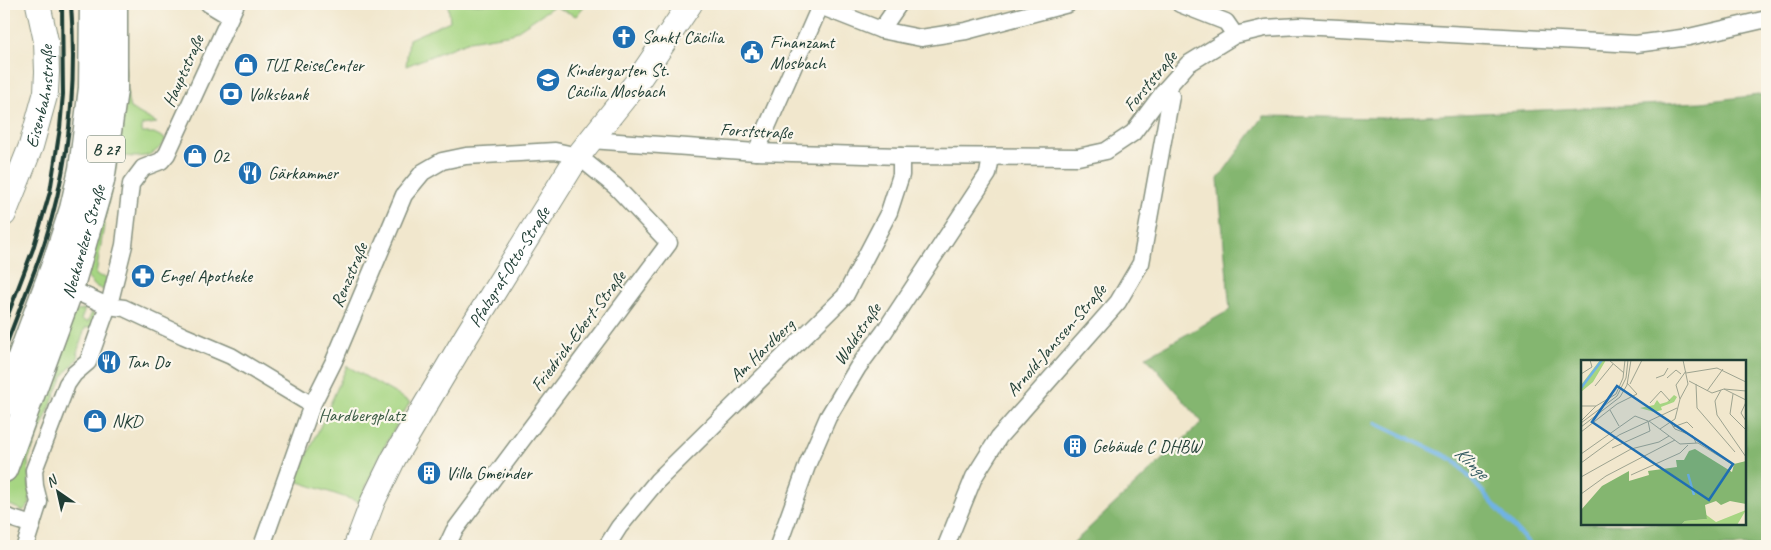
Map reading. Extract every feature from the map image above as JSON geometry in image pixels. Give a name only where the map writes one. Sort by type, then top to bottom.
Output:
[{"type":"main road","name":"B 27","points":[[4,403],[56,262],[73,209],[88,127],[92,88],[93,4]]},
{"type":"main road","name":"Neckarelzer Straße","points":[[4,469],[70,289],[101,181],[114,90],[114,4]]},
{"type":"street","name":"Eisenbahnstraße","points":[[4,214],[31,146],[46,92],[46,41],[38,4]]},
{"type":"street","points":[[209,4],[232,10]]},
{"type":"street","name":"Pfalzgraf-Otto-Straße","points":[[356,546],[373,501],[394,458],[467,336],[585,148],[637,82],[690,4]]},
{"type":"street","points":[[881,30],[899,4]]},
{"type":"street","points":[[756,152],[821,5],[881,30],[921,38],[966,31],[1068,4]]},
{"type":"street","points":[[1180,4],[1226,22],[1234,35]]},
{"type":"street","name":"Hauptstraße","points":[[108,306],[117,280],[124,245],[131,184],[143,168],[161,161],[167,154],[185,118],[232,10]]},
{"type":"street","name":"Forststraße","points":[[585,148],[901,156],[1078,158],[1106,151],[1133,133],[1165,90],[1188,64],[1234,35],[1266,28],[1299,26],[1636,44],[1689,37],[1767,19]]},
{"type":"street","name":"Arnold-Janssen-Straße","points":[[946,546],[974,476],[999,436],[1118,302],[1140,263],[1171,96],[1165,90]]},
{"type":"street","name":"Renzstraße","points":[[262,546],[312,405],[334,361],[404,195],[423,172],[442,161],[466,156],[585,148]]},
{"type":"street","name":"Friedrich-Ebert-Straße","points":[[448,546],[454,531],[669,243],[615,186],[585,148]]},
{"type":"street","name":"Am Hardberg","points":[[607,546],[657,481],[845,296],[889,212],[901,175],[901,156]]},
{"type":"street","name":"Waldstraße","points":[[778,546],[808,463],[828,417],[858,367],[884,332],[988,174],[991,157]]},
{"type":"street","points":[[56,262],[70,289],[108,306],[124,308],[231,356],[312,405]]},
{"type":"street","points":[[25,546],[39,502],[34,470],[67,384],[74,374],[88,362],[108,306]]},
{"type":"street","points":[[4,516],[32,525]]},
{"type":"green space","points":[[448,4],[586,4],[576,16],[554,6],[512,34],[469,41],[406,66],[409,39],[450,21]]},
{"type":"green space","points":[[124,60],[130,108],[157,123],[142,125],[142,133],[154,133],[166,139],[157,150],[146,156],[119,155],[107,207],[96,275],[107,278],[103,290],[95,286],[86,276]]},
{"type":"green space","points":[[1767,94],[1767,546],[1070,546],[1202,422],[1146,357],[1230,310],[1218,179],[1264,116],[1383,118],[1701,102]]},
{"type":"green space","points":[[85,309],[81,320],[88,322],[92,312],[95,317],[96,327],[85,328],[77,353],[79,355],[78,358],[62,378],[28,460],[30,504],[23,511],[7,502],[5,492],[7,483],[72,315],[77,311]]},
{"type":"green space","name":"Hardbergplatz","points":[[347,366],[410,402],[383,449],[359,502],[296,481]]},
{"type":"waterway","name":"Klinge","points":[[1376,423],[1454,460],[1531,546]]},
{"type":"railway","points":[[4,325],[33,249],[50,192],[63,94],[62,4]]},
{"type":"railway","points":[[4,351],[45,241],[60,183],[72,94],[73,34],[71,4]]},
{"type":"place","name":"Sankt Cäcilia","points":[[624,37]]},
{"type":"place","name":"Finanzamt Mosbach","points":[[752,52]]},
{"type":"place","name":"TUI ReiseCenter","points":[[246,65]]},
{"type":"place","name":"Kindergarten St. Cäcilia Mosbach","points":[[548,80]]},
{"type":"place","name":"Volksbank","points":[[231,94]]},
{"type":"place","name":"O2","points":[[195,156]]},
{"type":"place","name":"Gärkammer","points":[[250,173]]},
{"type":"place","name":"Engel Apotheke","points":[[143,276]]},
{"type":"place","name":"Tan Do","points":[[109,362]]},
{"type":"place","name":"NKD","points":[[95,421]]},
{"type":"place","name":"Gebäude C DHBW","points":[[1075,446]]},
{"type":"place","name":"Villa Gmeinder","points":[[429,473]]}]
